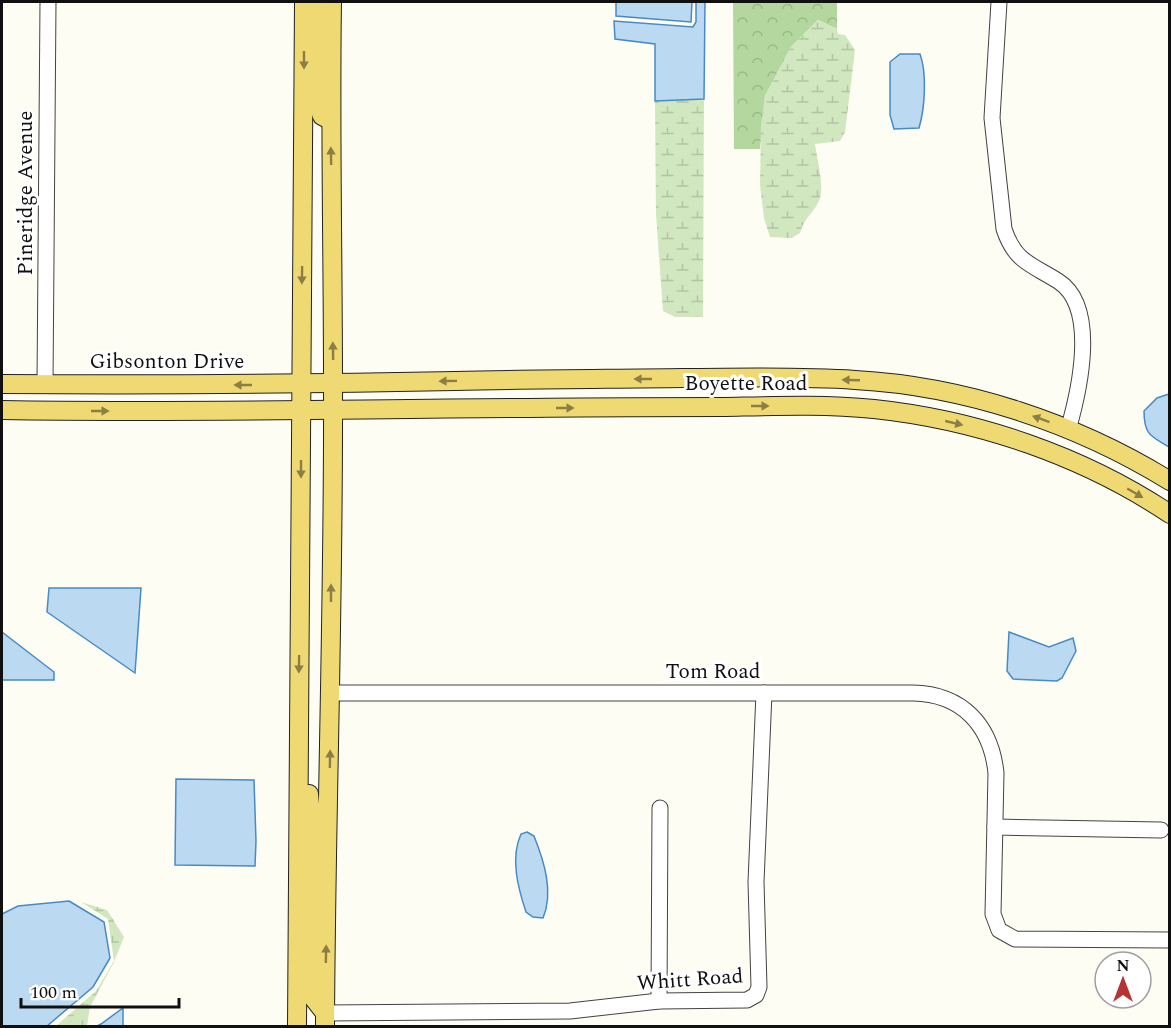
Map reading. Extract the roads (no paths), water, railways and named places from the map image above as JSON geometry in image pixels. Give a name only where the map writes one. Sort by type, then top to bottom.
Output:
[{"type":"main road","points":[[299,1023],[304,2]]},
{"type":"main road","points":[[317,2],[318,105],[322,116],[330,120]]},
{"type":"main road","points":[[325,1020],[333,410],[330,120],[332,2]]},
{"type":"main road","name":"Boyette Road","points":[[333,383],[721,378],[854,380],[945,392],[1014,410],[1108,447],[1170,481]]},
{"type":"main road","name":"Gibsonton Drive","points":[[2,384],[333,383]]},
{"type":"main road","name":"Boyette Road","points":[[301,410],[732,406],[875,409],[948,421],[1027,444],[1099,474],[1170,514]]},
{"type":"main road","points":[[2,410],[301,410]]},
{"type":"main road","points":[[299,746],[308,775],[312,825],[310,984],[314,999],[325,1020]]},
{"type":"street","name":"Pineridge Avenue","points":[[45,384],[48,2]]},
{"type":"street","points":[[999,2],[992,118],[1004,229],[1017,256],[1028,266],[1068,289],[1081,315],[1082,351],[1079,381],[1068,430]]},
{"type":"street","name":"Tom Road","points":[[331,693],[919,693],[950,701],[972,716],[986,733],[992,746],[996,773],[993,914],[999,930],[1015,939],[1170,940]]},
{"type":"street","name":"Whitt Road","points":[[325,1020],[483,1019],[659,1001],[747,1000],[756,995],[758,991],[756,882],[764,693]]},
{"type":"street","points":[[659,1001],[660,808]]},
{"type":"street","points":[[995,827],[1161,830]]},
{"type":"water","points":[[616,2],[692,2],[691,22],[616,16]]},
{"type":"water","points":[[696,2],[705,2],[704,99],[655,101],[655,44],[615,39],[614,21],[693,27],[696,22]]},
{"type":"water","points":[[900,54],[920,54],[924,71],[924,91],[919,128],[894,129],[890,115],[890,62]]},
{"type":"water","points":[[1170,394],[1169,447],[1149,434],[1145,425],[1144,411],[1157,398]]},
{"type":"water","points":[[49,588],[141,588],[135,673],[47,612]]},
{"type":"water","points":[[2,632],[54,672],[54,680],[2,680]]},
{"type":"water","points":[[1009,632],[1049,647],[1073,638],[1076,651],[1062,678],[1057,681],[1013,679],[1007,671]]},
{"type":"water","points":[[176,779],[254,780],[255,866],[175,865]]},
{"type":"water","points":[[527,832],[534,836],[548,887],[543,918],[533,917],[526,912],[518,883],[516,853],[521,834]]},
{"type":"water","points":[[69,901],[104,922],[110,958],[93,987],[47,1026],[2,1026],[2,914],[18,906]]},
{"type":"water","points":[[123,1008],[123,1026],[97,1026],[101,1024]]}]
